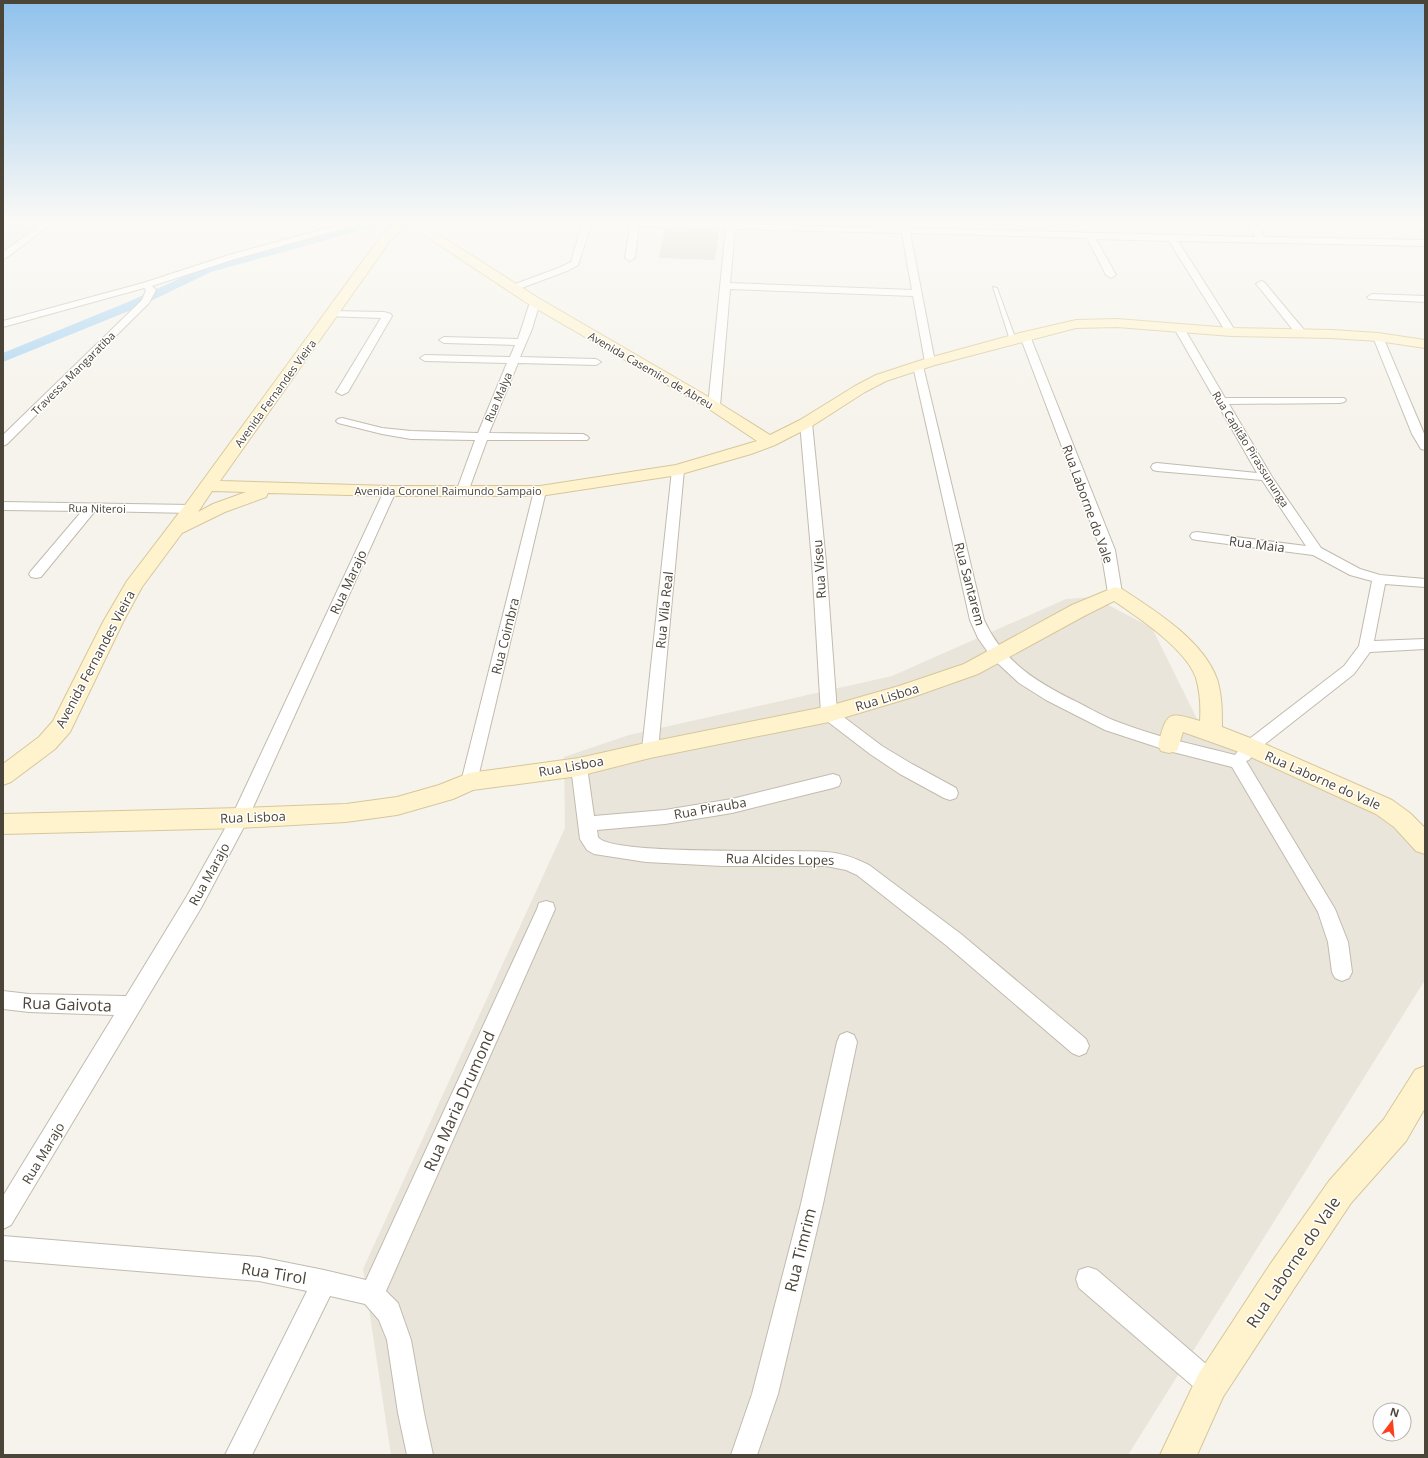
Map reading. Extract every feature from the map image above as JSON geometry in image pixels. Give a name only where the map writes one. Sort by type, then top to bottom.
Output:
[{"type":"main road","name":"Avenida Fernandes Vieira","points":[[3,776],[47,743],[62,726],[113,622],[134,586],[349,290]]},
{"type":"main road","name":"Avenida Casemiro de Abreu","points":[[517,290],[535,302],[714,406],[769,442]]},
{"type":"main road","name":"Avenida Coronel Raimundo Sampaio","points":[[207,486],[390,491],[540,491],[678,470],[745,451],[769,442],[806,423],[860,389],[881,378],[924,364],[1076,324],[1098,322],[1231,332],[1301,333],[1378,337],[1425,344]]},
{"type":"main road","name":"Avenida Fernandes Vieira","points":[[176,530],[235,502],[280,488]]},
{"type":"main road","name":"Rua Lisboa","points":[[3,824],[240,818],[346,812],[397,806],[445,793],[469,782],[579,767],[650,750],[829,714],[942,680],[971,669],[1079,610],[1115,593]]},
{"type":"main road","points":[[1115,593],[1172,635],[1189,652],[1202,669],[1210,691],[1211,732]]},
{"type":"main road","name":"Rua Laborne do Vale","points":[[1169,745],[1174,725],[1177,722],[1211,732],[1244,754],[1384,807],[1422,836]]},
{"type":"main road","name":"Rua Laborne do Vale","points":[[1178,1455],[1211,1385],[1281,1278],[1340,1192],[1395,1130],[1425,1080]]},
{"type":"street","points":[[3,324],[147,293],[154,290]]},
{"type":"street","points":[[714,406],[726,290]]},
{"type":"street","points":[[837,290],[918,293]]},
{"type":"street","name":"Rua Santarem","points":[[917,290],[924,364],[977,620],[985,638],[997,654],[1024,679],[1051,696],[1111,726],[1137,736],[1169,745],[1244,754]]},
{"type":"street","points":[[1205,290],[1231,332]]},
{"type":"street","points":[[1266,290],[1301,333]]},
{"type":"street","name":"Travessa Mangaratiba","points":[[3,442],[147,293]]},
{"type":"street","points":[[1372,297],[1425,299]]},
{"type":"street","name":"Rua Malya","points":[[462,492],[482,436],[521,342],[535,302]]},
{"type":"street","points":[[332,314],[387,316],[342,392]]},
{"type":"street","name":"Rua Capitão Pirassununga","points":[[1179,328],[1266,478],[1316,551],[1342,566],[1379,579],[1425,583]]},
{"type":"street","points":[[1378,337],[1418,434],[1425,446]]},
{"type":"street","name":"Rua Laborne do Vale","points":[[1019,338],[1108,550],[1115,593]]},
{"type":"street","points":[[444,340],[521,342]]},
{"type":"street","points":[[425,358],[596,362]]},
{"type":"street","points":[[1220,400],[1340,400]]},
{"type":"street","points":[[342,421],[370,429],[411,434],[583,438]]},
{"type":"street","name":"Rua Viseu","points":[[806,423],[818,554],[829,714]]},
{"type":"street","points":[[1157,467],[1266,478]]},
{"type":"street","name":"Rua Vila Real","points":[[650,750],[678,470]]},
{"type":"street","name":"Rua Marajo","points":[[3,1218],[194,902],[240,818],[390,491]]},
{"type":"street","name":"Rua Coimbra","points":[[469,782],[540,491]]},
{"type":"street","name":"Rua Niteroi","points":[[3,506],[191,509]]},
{"type":"street","points":[[36,574],[91,508]]},
{"type":"street","name":"Rua Maia","points":[[1198,536],[1316,551]]},
{"type":"street","points":[[1342,972],[1338,942],[1326,909],[1244,754],[1349,670],[1366,647],[1379,579]]},
{"type":"street","points":[[1366,647],[1425,644]]},
{"type":"street","points":[[829,714],[876,750],[906,769],[950,793]]},
{"type":"street","name":"Rua Alcides Lopes","points":[[579,767],[589,840],[593,845],[600,849],[646,855],[722,859],[826,858],[849,863],[862,870],[954,940],[1079,1046]]},
{"type":"street","name":"Rua Pirauba","points":[[586,824],[665,817],[732,806],[833,781]]},
{"type":"street","name":"Rua Maria Drumond","points":[[372,1294],[546,909]]},
{"type":"street","name":"Rua Gaivota","points":[[3,1000],[29,1003],[132,1006]]},
{"type":"street","name":"Rua Timrim","points":[[744,1455],[765,1394],[812,1204],[847,1042]]},
{"type":"street","name":"Rua Tirol","points":[[3,1248],[259,1269],[324,1282],[372,1294]]},
{"type":"street","points":[[1088,1279],[1211,1385]]},
{"type":"street","points":[[238,1455],[324,1282]]},
{"type":"street","points":[[372,1294],[389,1312],[399,1340],[410,1413],[420,1455]]},
{"type":"lane","points":[[996,290],[1019,338]]},
{"type":"shaded area","points":[[1093,597],[1152,628],[1202,729],[1369,796],[1425,844],[1425,980],[1128,1455],[391,1455],[363,1269],[565,828],[564,757],[629,735],[892,676],[1066,599]]},
{"type":"waterway","points":[[3,358],[132,305],[164,290]]}]
